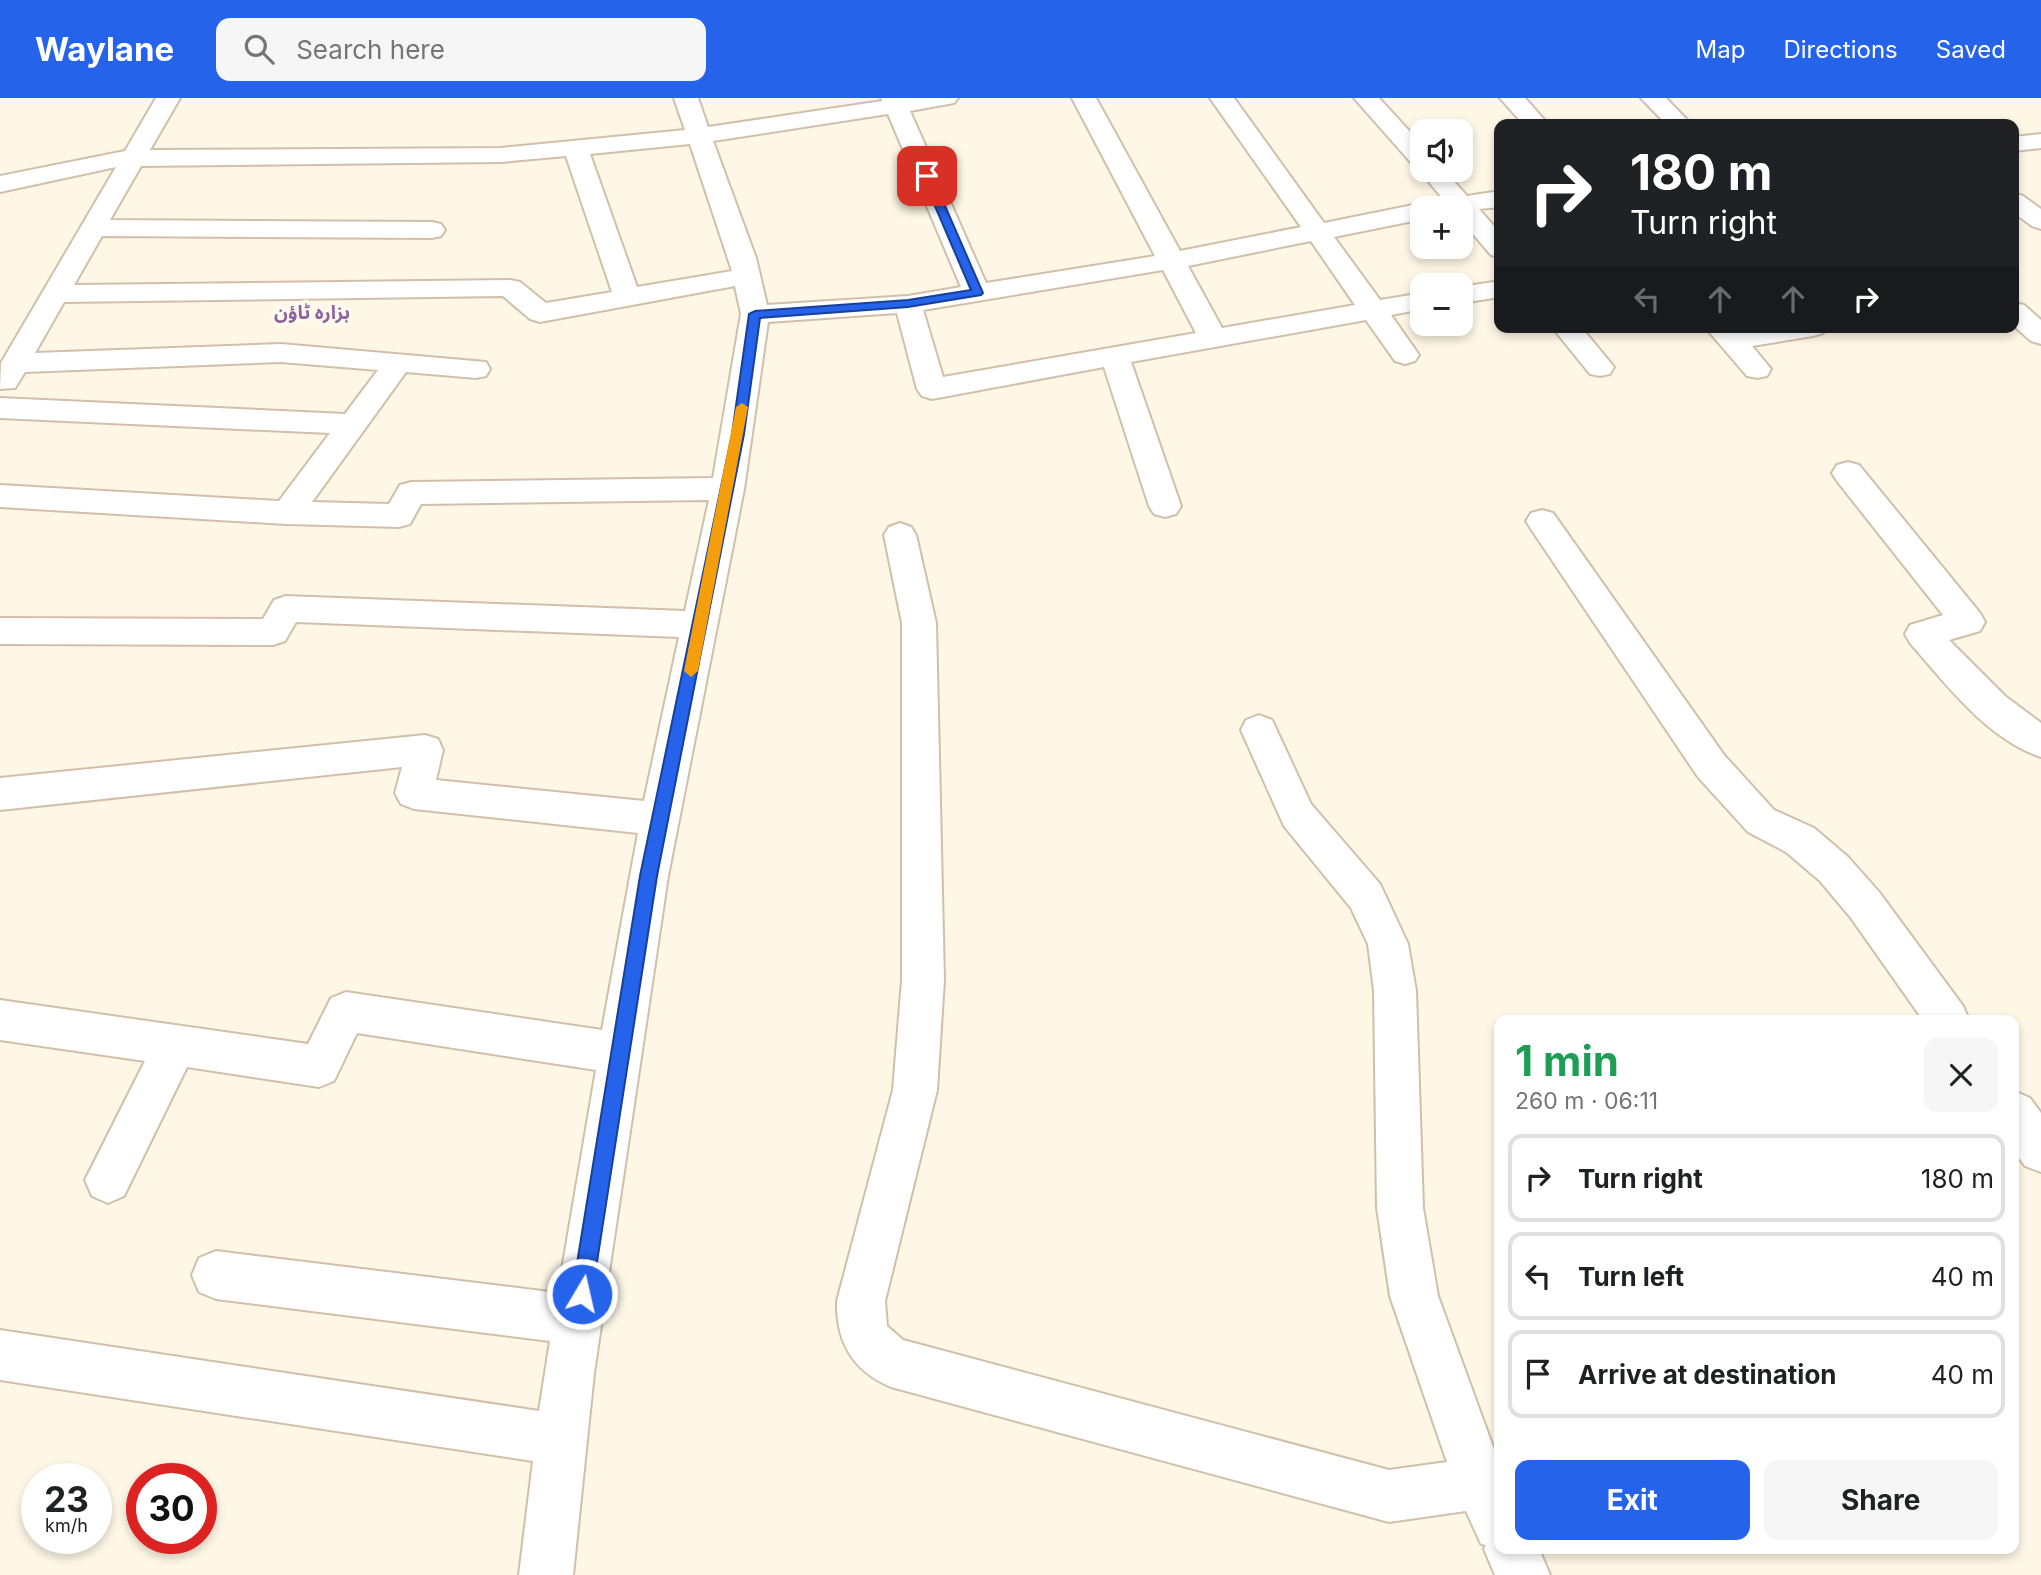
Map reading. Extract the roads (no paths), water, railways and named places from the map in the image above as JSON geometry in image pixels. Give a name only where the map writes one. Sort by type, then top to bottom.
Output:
[{"type":"street","points":[[0,390],[168,98]]},
{"type":"street","points":[[546,1575],[577,1321],[620,1053],[660,819],[727,489],[755,314],[747,276],[685,98]]},
{"type":"street","points":[[0,184],[68,169],[134,159],[197,156],[501,155],[698,136],[895,102],[946,98]]},
{"type":"street","points":[[1084,98],[1213,338]]},
{"type":"street","points":[[1222,98],[1405,355]]},
{"type":"street","points":[[1366,98],[1410,147]]},
{"type":"street","points":[[1512,98],[1531,119]]},
{"type":"street","points":[[1653,98],[1674,119]]},
{"type":"street","points":[[895,102],[977,293]]},
{"type":"street","points":[[2019,143],[2041,141]]},
{"type":"street","points":[[575,147],[627,298]]},
{"type":"street","points":[[1473,203],[1494,200]]},
{"type":"street","points":[[2019,205],[2041,221]]},
{"type":"street","points":[[755,314],[908,304],[1172,261],[1410,214]]},
{"type":"street","points":[[1473,226],[1494,244]]},
{"type":"street","points":[[94,228],[432,230]]},
{"type":"street","points":[[55,295],[510,288],[540,313],[747,276]]},
{"type":"street","points":[[1473,293],[1494,290]]},
{"type":"street","points":[[908,304],[932,389],[1410,303]]},
{"type":"street","points":[[2019,316],[2041,335]]},
{"type":"street","points":[[1571,333],[1600,368]]},
{"type":"street","points":[[1725,334],[1757,369]]},
{"type":"street","points":[[15,363],[281,354],[476,369]]},
{"type":"street","points":[[1115,356],[1165,506]]},
{"type":"street","points":[[287,513],[398,363]]},
{"type":"street","points":[[0,408],[353,424]]},
{"type":"street","points":[[1848,473],[1968,622],[1922,634],[1987,704],[2014,726],[2041,742]]},
{"type":"street","points":[[0,496],[287,513],[399,516],[411,493],[727,489]]},
{"type":"street","points":[[1542,520],[1711,766],[1761,821],[1800,840],[1834,869],[1865,905],[1944,1015]]},
{"type":"street","points":[[900,535],[919,623],[923,980],[915,1090],[861,1301],[860,1326],[872,1350],[891,1362],[1389,1496],[1480,1483]]},
{"type":"street","points":[[0,631],[273,632],[286,609],[701,625]]},
{"type":"street","points":[[1259,730],[1297,815],[1366,897],[1388,944],[1395,990],[1400,1208],[1414,1296],[1480,1483],[1494,1512]]},
{"type":"street","points":[[0,794],[425,750],[414,793],[660,819]]},
{"type":"street","points":[[0,1020],[319,1066],[346,1012],[620,1053]]},
{"type":"street","points":[[108,1180],[176,1045]]},
{"type":"street","points":[[216,1275],[577,1321]]},
{"type":"street","points":[[0,1355],[561,1440]]},
{"type":"street","points":[[1513,1554],[1523,1575]]},
{"type":"district","name":"ہزارہ ٹاؤن","points":[[312,312]]}]
